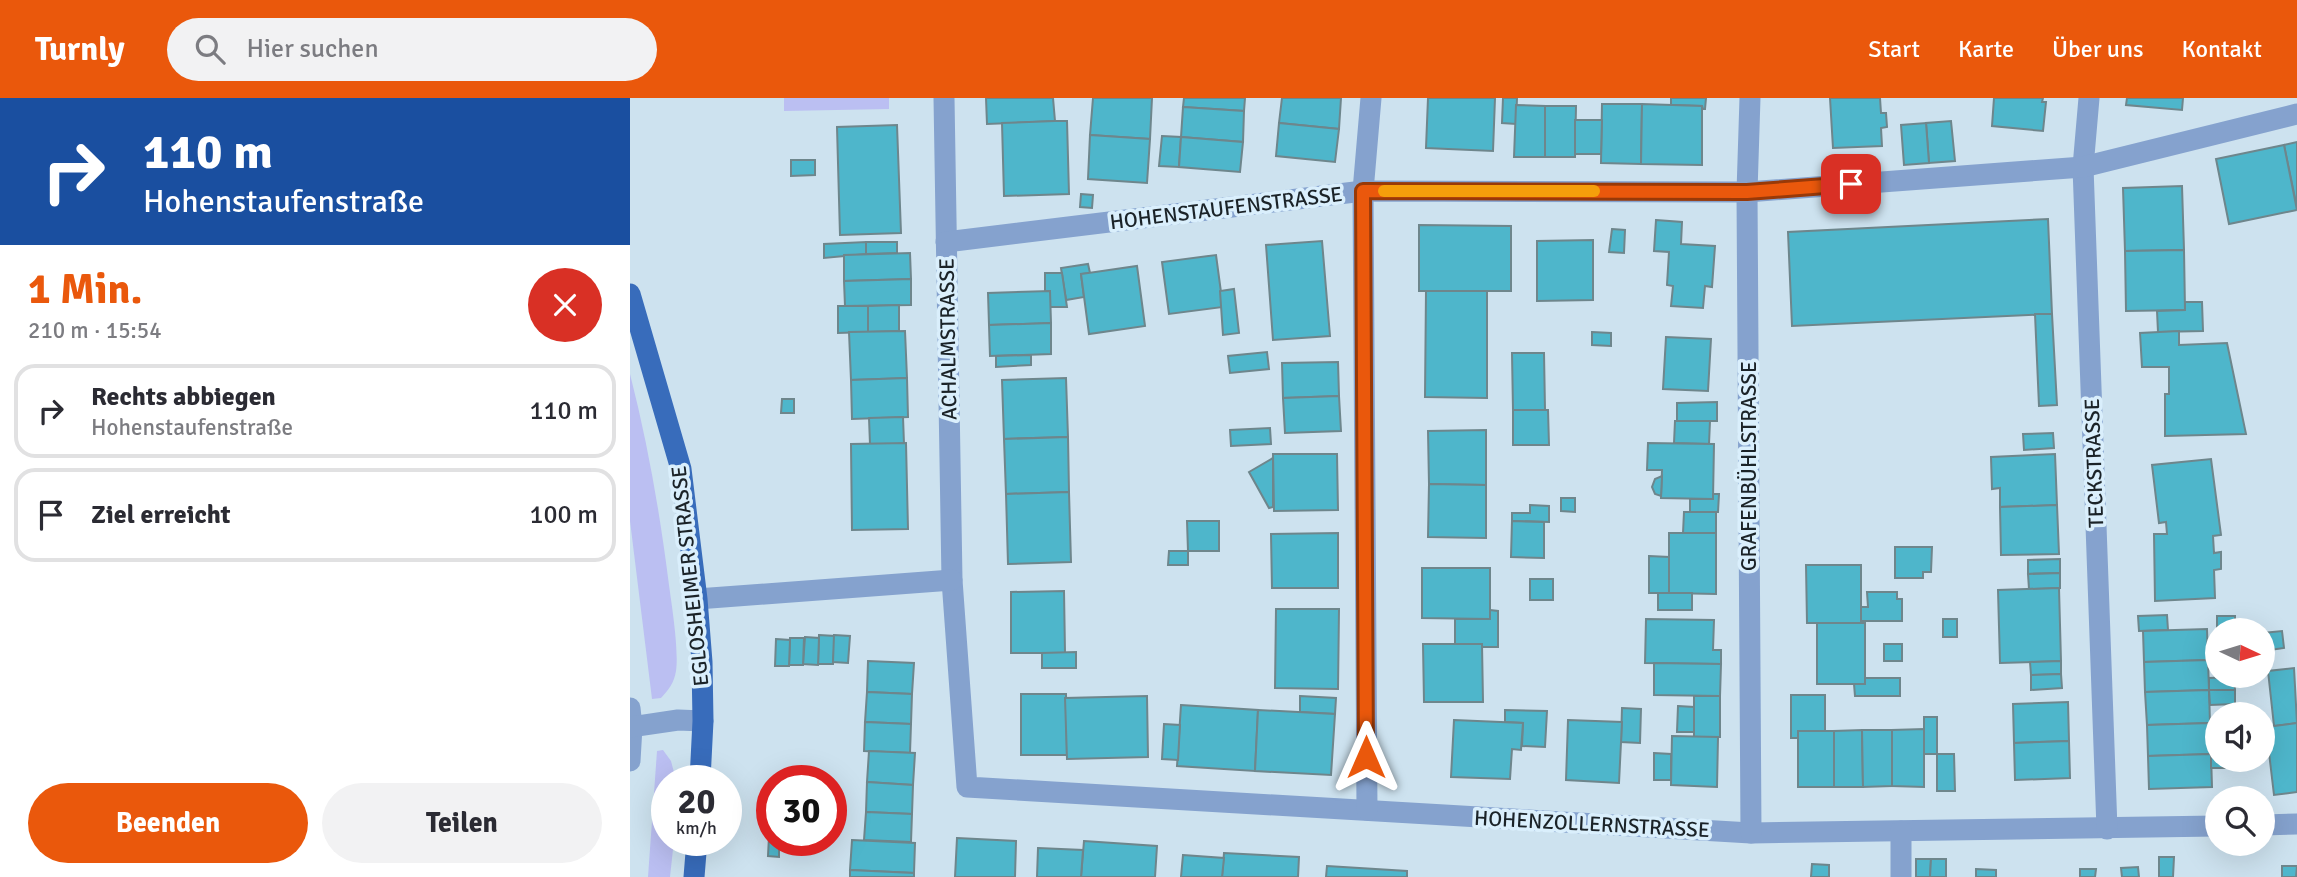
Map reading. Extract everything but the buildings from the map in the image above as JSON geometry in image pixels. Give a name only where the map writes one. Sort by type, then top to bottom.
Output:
[{"type":"main road","name":"EGLOSHEIMER STRASSE","points":[[630,294],[681,469],[697,599],[703,721],[701,765]]},
{"type":"main road","points":[[694,877],[695,856]]},
{"type":"street","name":"ACHALMSTRASSE","points":[[944,98],[952,580],[967,787]]},
{"type":"street","points":[[1367,810],[1363,191],[1371,98]]},
{"type":"street","name":"GRAFENBÜHLSTRASSE","points":[[1750,98],[1747,192],[1751,833]]},
{"type":"street","name":"TECKSTRASSE","points":[[2089,98],[2083,167],[2107,829]]},
{"type":"street","name":"HOHENSTAUFENSTRASSE","points":[[946,242],[1363,191],[1747,192],[2083,167],[2297,114]]},
{"type":"street","points":[[697,599],[952,580]]},
{"type":"street","points":[[630,761],[631,720],[703,721]]},
{"type":"street","name":"HOHENZOLLERNSTRASSE","points":[[967,787],[1751,833],[2205,826]]},
{"type":"street","points":[[2275,825],[2297,824]]},
{"type":"street","points":[[1901,831],[1901,877]]},
{"type":"shaded area","points":[[784,98],[889,98],[889,109],[784,111]]},
{"type":"shaded area","points":[[630,374],[657,505],[676,640],[677,662],[674,679],[661,698],[652,699],[630,521]]},
{"type":"shaded area","points":[[663,750],[672,765],[656,765],[657,751]]},
{"type":"shaded area","points":[[651,835],[651,856],[672,856],[670,877],[648,877]]},
{"type":"slow traffic","points":[[1384,191],[1594,191]]},
{"type":"route","points":[[1366,757],[1363,191],[1747,192],[1851,184]]}]
